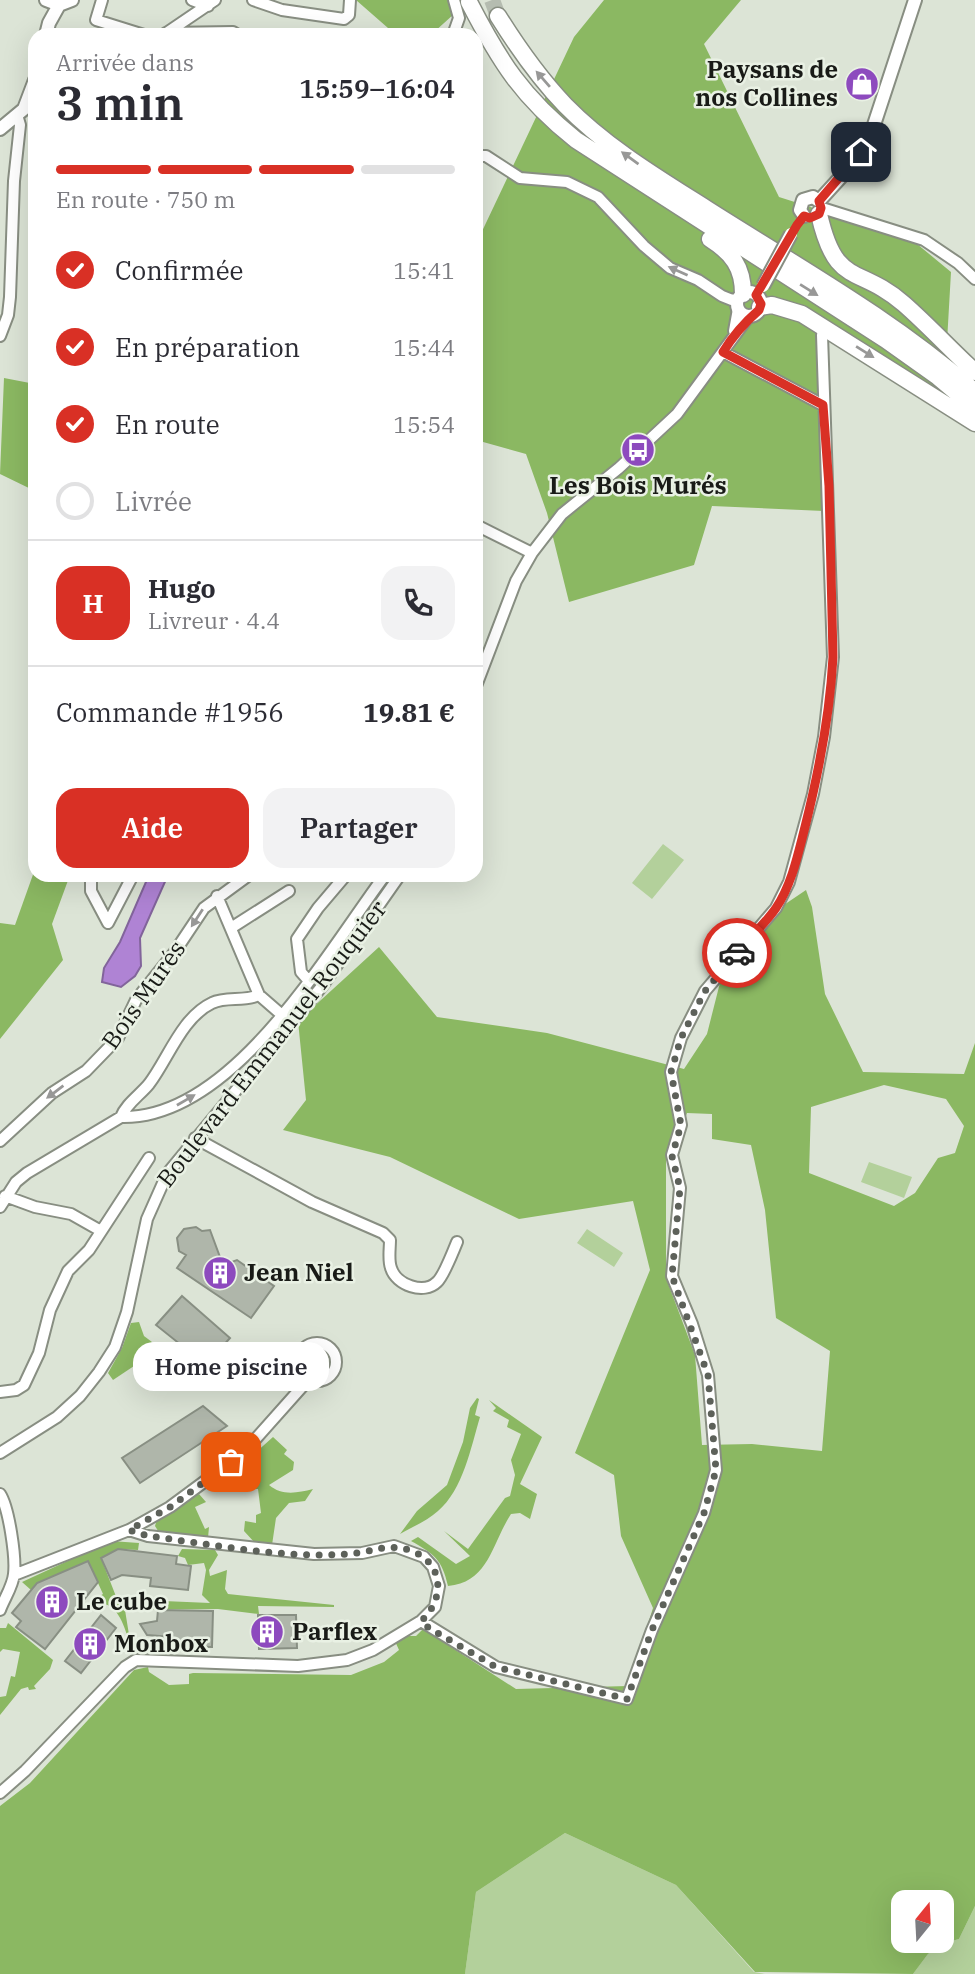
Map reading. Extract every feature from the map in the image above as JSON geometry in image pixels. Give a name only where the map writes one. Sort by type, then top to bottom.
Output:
[{"type":"highway","points":[[461,1],[479,28]]},
{"type":"highway","points":[[498,16],[540,76],[565,105],[599,135],[650,172],[893,328],[947,367],[975,392]]},
{"type":"highway","points":[[483,34],[520,89],[576,140],[886,340],[938,377],[975,408]]},
{"type":"highway","points":[[576,140],[592,159],[729,252],[740,271],[750,301],[802,314],[975,423]]},
{"type":"highway","points":[[816,210],[826,244],[837,262],[904,304],[975,372]]},
{"type":"main road","points":[[47,28],[46,0],[59,5],[72,0]]},
{"type":"main road","points":[[750,301],[791,234],[816,210],[870,137],[915,0]]},
{"type":"main road","points":[[48,28],[59,5]]},
{"type":"main road","points":[[0,129],[28,106]]},
{"type":"street","points":[[102,0],[96,20],[122,28]]},
{"type":"street","points":[[192,0],[212,3]]},
{"type":"street","points":[[253,0],[282,10],[344,19],[349,15],[350,0]]},
{"type":"street","points":[[455,28],[461,1]]},
{"type":"street","points":[[173,28],[212,3]]},
{"type":"street","points":[[0,336],[10,297],[14,181],[20,125],[18,115]]},
{"type":"street","points":[[483,156],[520,178],[567,183],[597,197],[644,246],[670,268],[698,279],[722,296],[732,300],[750,301],[723,352],[677,414],[620,468],[562,514],[532,553],[516,581],[483,667]]},
{"type":"street","points":[[816,210],[925,240],[958,263],[975,279]]},
{"type":"street","points":[[421,1621],[496,1667],[627,1699],[652,1630],[704,1513],[716,1470],[708,1375],[672,1276],[680,1188],[672,1156],[681,1125],[671,1072],[681,1038],[705,991],[776,908],[785,891],[797,859],[813,794],[824,737],[833,657],[822,335]]},
{"type":"street","points":[[723,352],[823,405]]},
{"type":"street","points":[[483,528],[532,553]]},
{"type":"street","points":[[91,882],[91,891],[108,923],[129,882]]},
{"type":"street","name":"Bois Murés","points":[[0,1141],[52,1093],[86,1071],[118,1038],[135,1000],[174,953],[204,908],[238,882]]},
{"type":"street","points":[[308,981],[301,972],[297,939],[340,882]]},
{"type":"street","points":[[121,1117],[134,1118],[180,1105],[222,1077],[254,1049],[308,981],[380,882]]},
{"type":"street","name":"Boulevard Emmanuel Rouquier","points":[[0,1452],[57,1417],[80,1396],[104,1364],[115,1347],[127,1312],[154,1198],[178,1158],[323,985],[395,882]]},
{"type":"street","points":[[231,928],[289,891]]},
{"type":"street","points":[[217,896],[259,995],[282,1015]]},
{"type":"street","points":[[101,1231],[71,1214],[3,1202],[16,1182],[27,1173],[121,1117],[149,1083],[200,1010],[215,1001],[249,1000],[259,995]]},
{"type":"street","points":[[195,1138],[312,1202],[383,1233],[390,1240],[390,1266],[394,1276],[416,1289],[440,1281],[457,1242]]},
{"type":"street","points":[[0,1392],[11,1391],[24,1385],[37,1360],[50,1310],[68,1271],[89,1250],[149,1158]]},
{"type":"street","points":[[14,1575],[129,1530],[170,1507],[243,1452],[309,1379]]},
{"type":"street","points":[[0,1494],[6,1503],[14,1575],[0,1610]]},
{"type":"street","points":[[0,1793],[25,1771],[125,1667],[136,1660],[298,1666],[347,1660],[373,1650],[421,1621],[435,1606],[439,1586],[433,1567],[413,1551],[394,1546],[362,1553],[314,1555],[148,1536],[129,1530]]},
{"type":"green space","points":[[356,0],[449,0],[454,14],[439,28],[388,28]]},
{"type":"green space","points":[[604,0],[741,0],[704,44],[779,197],[911,239],[951,272],[944,394],[818,330],[824,511],[712,506],[694,565],[569,602],[547,513],[526,454],[483,442],[483,229],[574,37]]},
{"type":"green space","points":[[4,378],[28,383],[28,488],[0,474]]},
{"type":"green space","points":[[663,844],[684,860],[652,899],[632,883]]},
{"type":"green space","points":[[30,882],[67,882],[52,924],[63,960],[0,1039],[0,923],[15,925]]},
{"type":"green space","points":[[806,890],[812,907],[825,994],[863,1072],[964,1074],[975,1043],[975,1906],[959,1939],[954,1940],[954,1890],[891,1890],[891,1953],[929,1953],[913,1974],[755,1972],[676,1885],[565,1833],[476,1892],[465,1974],[0,1974],[0,1806],[30,1783],[134,1670],[148,1667],[149,1672],[169,1685],[189,1684],[189,1674],[193,1673],[351,1675],[384,1662],[399,1650],[394,1639],[407,1629],[409,1636],[416,1636],[423,1629],[516,1689],[628,1686],[653,1608],[621,1536],[614,1475],[575,1453],[650,1270],[633,1201],[519,1219],[390,1157],[283,1130],[306,1100],[298,1021],[379,947],[437,1017],[547,1033],[684,1069],[707,1034],[724,967],[757,923]],"holes":[[[884,1085],[946,1099],[964,1126],[955,1153],[938,1158],[915,1193],[894,1206],[809,1173],[811,1107]],[[687,1113],[712,1114],[712,1139],[751,1145],[765,1210],[776,1318],[830,1351],[822,1451],[752,1444],[702,1445],[695,1355],[666,1278],[666,1159],[672,1155]]]},
{"type":"green space","points":[[869,1162],[912,1177],[904,1198],[861,1182]]},
{"type":"green space","points":[[587,1229],[623,1253],[614,1267],[577,1243]]},
{"type":"green space","points":[[139,1322],[144,1336],[152,1342],[146,1348],[159,1361],[140,1362],[113,1380],[108,1373],[122,1348],[131,1323]]},
{"type":"green space","points":[[317,1351],[326,1354],[329,1363],[326,1372],[317,1375],[308,1372],[305,1363],[308,1354]]},
{"type":"green space","points":[[477,1398],[479,1399],[475,1415],[480,1417],[465,1467],[454,1492],[434,1515],[400,1534],[417,1511],[447,1485],[463,1442],[470,1408]]},
{"type":"green space","points":[[489,1400],[542,1437],[520,1484],[537,1494],[530,1519],[520,1513],[511,1514],[481,1570],[462,1583],[448,1586],[443,1569],[436,1558],[411,1541],[418,1537],[456,1564],[470,1556],[444,1531],[468,1549],[505,1498],[510,1496],[515,1475],[511,1460],[521,1434],[507,1427],[509,1420],[493,1411],[496,1408]]},
{"type":"green space","points":[[273,1437],[287,1450],[284,1454],[294,1462],[293,1470],[269,1485],[284,1492],[313,1489],[305,1501],[289,1503],[276,1518],[272,1545],[255,1543],[244,1531],[245,1521],[256,1523],[256,1515],[261,1513],[258,1489],[252,1489],[258,1479],[243,1464]]},
{"type":"green space","points":[[199,1494],[206,1502],[195,1507],[205,1529],[209,1527],[208,1538],[160,1534],[155,1526],[158,1516]]},
{"type":"green space","points":[[111,1541],[139,1543],[138,1550],[118,1549],[101,1558],[117,1599],[210,1603],[202,1595],[206,1570],[204,1563],[188,1565],[185,1558],[178,1556],[182,1549],[215,1550],[218,1555],[209,1570],[210,1576],[227,1570],[225,1589],[228,1594],[334,1607],[258,1606],[259,1614],[218,1609],[125,1610],[131,1647],[116,1612],[95,1599],[103,1594],[88,1561],[37,1583],[31,1590],[22,1582]]},
{"type":"green space","points":[[8,1623],[53,1660],[50,1669],[34,1686],[36,1689],[21,1689],[0,1715],[0,1697],[6,1696],[11,1676],[15,1677],[20,1652],[3,1649],[0,1652],[0,1628],[6,1628]]},
{"type":"green space","points":[[565,1833],[676,1885],[754,1972],[765,1974],[465,1974],[476,1892]]},
{"type":"green space","points":[[975,1906],[975,1974],[913,1974],[929,1953],[954,1953],[954,1940],[959,1939]]},
{"type":"shaded area","points":[[146,882],[165,882],[140,938],[141,966],[135,976],[121,987],[102,982],[104,968],[120,942]]},
{"type":"building","name":"Jean Niel","points":[[196,1227],[202,1231],[210,1230],[220,1257],[229,1263],[237,1260],[274,1286],[251,1318],[177,1268],[186,1255],[179,1251],[177,1238],[184,1229]]},
{"type":"building","points":[[182,1296],[230,1338],[206,1365],[156,1325]]},
{"type":"building","points":[[203,1406],[227,1426],[140,1483],[122,1458]]},
{"type":"building","points":[[118,1549],[177,1556],[176,1564],[191,1566],[188,1590],[150,1586],[151,1578],[122,1575],[111,1580],[101,1558]]},
{"type":"building","name":"Le cube","points":[[88,1561],[98,1582],[45,1649],[16,1627],[21,1621],[12,1613],[37,1583]]},
{"type":"building","points":[[158,1610],[213,1611],[212,1647],[171,1646],[171,1637],[147,1635],[140,1624],[157,1621]]},
{"type":"building","name":"Monbox","points":[[101,1615],[116,1628],[81,1673],[65,1661]]},
{"type":"building","name":"Parflex","points":[[258,1615],[296,1615],[297,1648],[259,1649]]},
{"type":"tunnel","points":[[492,0],[498,16]]},
{"type":"way so far","points":[[231,1462],[170,1507],[129,1530],[148,1536],[314,1555],[362,1553],[394,1546],[413,1551],[424,1557],[433,1567],[439,1586],[435,1606],[421,1621],[429,1628],[496,1667],[627,1699],[652,1630],[704,1513],[716,1470],[708,1375],[692,1324],[672,1276],[680,1188],[672,1156],[681,1125],[671,1072],[681,1038],[705,991],[737,953]]},
{"type":"place","name":"Paysans de nos Collines","points":[[862,84]]},
{"type":"place","name":"Les Bois Murés","points":[[638,450]]},
{"type":"place","name":"Jean Niel","points":[[220,1273]]},
{"type":"place","name":"Home piscine","points":[[231,1462]]},
{"type":"place","name":"Le cube","points":[[52,1602]]},
{"type":"place","name":"Parflex","points":[[267,1632]]},
{"type":"place","name":"Monbox","points":[[90,1644]]},
{"type":"route","points":[[737,953],[776,908],[797,859],[821,756],[832,685],[833,657],[829,486],[823,405],[723,352],[749,316],[759,310],[761,304],[756,295],[797,225],[804,216],[810,218],[819,214],[819,201],[861,152]]}]
